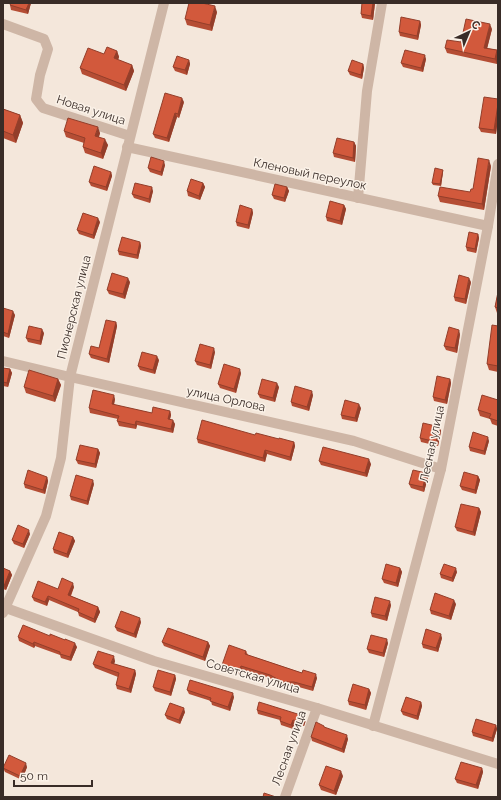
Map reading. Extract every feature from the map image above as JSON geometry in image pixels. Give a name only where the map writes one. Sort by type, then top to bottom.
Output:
[{"type":"street","name":"Пионерская улица","points":[[4,609],[46,516],[61,458],[70,377],[164,3]]},
{"type":"street","points":[[358,198],[367,91],[382,3]]},
{"type":"street","name":"Новая улица","points":[[3,24],[44,39],[48,49],[40,75],[36,99],[43,108],[130,136]]},
{"type":"street","name":"Кленовый переулок","points":[[127,147],[488,226]]},
{"type":"street","name":"Лесная улица","points":[[373,726],[441,469],[488,226],[498,164]]},
{"type":"street","name":"улица Орлова","points":[[3,361],[354,441],[441,469]]},
{"type":"street","name":"Советская улица","points":[[4,609],[154,661],[317,708],[498,764]]},
{"type":"street","name":"Лесная улица","points":[[285,797],[317,708]]},
{"type":"building","points":[[11,3],[29,3],[26,10],[10,5]]},
{"type":"building","points":[[189,3],[202,3],[215,6],[210,25],[185,19]]},
{"type":"building","points":[[362,3],[373,3],[371,16],[361,14]]},
{"type":"building","points":[[401,17],[420,21],[417,36],[399,32]]},
{"type":"building","points":[[466,19],[490,24],[484,48],[497,50],[495,59],[445,48],[447,40],[461,42]]},
{"type":"building","points":[[107,47],[117,51],[114,58],[132,65],[124,85],[80,68],[88,48],[104,54]]},
{"type":"building","points":[[405,50],[425,55],[421,68],[401,63]]},
{"type":"building","points":[[177,56],[189,60],[185,70],[173,67]]},
{"type":"building","points":[[352,60],[363,64],[361,75],[348,71]]},
{"type":"building","points":[[165,93],[182,98],[178,114],[175,113],[167,138],[153,134]]},
{"type":"building","points":[[484,97],[498,99],[494,130],[479,128]]},
{"type":"building","points":[[3,109],[20,115],[13,135],[3,131]]},
{"type":"building","points":[[68,118],[98,127],[95,136],[105,139],[101,153],[83,147],[85,138],[64,131]]},
{"type":"building","points":[[337,138],[354,142],[353,158],[333,153]]},
{"type":"building","points":[[151,157],[164,161],[161,172],[148,168]]},
{"type":"building","points":[[478,158],[489,160],[482,204],[438,196],[440,187],[470,192],[471,189],[473,189]]},
{"type":"building","points":[[94,166],[111,172],[106,187],[89,182]]},
{"type":"building","points":[[435,168],[443,170],[440,184],[432,183]]},
{"type":"building","points":[[191,179],[203,183],[199,196],[187,191]]},
{"type":"building","points":[[135,183],[152,187],[149,199],[132,194]]},
{"type":"building","points":[[275,184],[287,187],[284,198],[272,195]]},
{"type":"building","points":[[330,201],[344,205],[340,221],[326,217]]},
{"type":"building","points":[[240,205],[252,209],[248,225],[236,222]]},
{"type":"building","points":[[83,213],[98,218],[93,235],[77,230]]},
{"type":"building","points":[[469,232],[478,234],[475,249],[466,247]]},
{"type":"building","points":[[122,237],[140,242],[137,255],[118,251]]},
{"type":"building","points":[[112,273],[128,278],[123,294],[107,290]]},
{"type":"building","points":[[459,275],[469,278],[465,299],[454,297]]},
{"type":"building","points":[[498,292],[498,308],[495,307]]},
{"type":"building","points":[[3,308],[13,311],[8,334],[3,332]]},
{"type":"building","points":[[106,320],[116,322],[107,359],[89,354],[91,346],[99,348]]},
{"type":"building","points":[[492,325],[498,326],[498,366],[487,364]]},
{"type":"building","points":[[29,326],[42,329],[40,341],[26,338]]},
{"type":"building","points":[[449,327],[459,330],[455,348],[444,346]]},
{"type":"building","points":[[200,344],[214,348],[210,365],[195,361]]},
{"type":"building","points":[[142,352],[157,356],[153,370],[138,366]]},
{"type":"building","points":[[224,364],[240,369],[234,389],[218,384]]},
{"type":"building","points":[[3,368],[10,369],[7,383],[3,382]]},
{"type":"building","points":[[29,370],[58,379],[53,396],[24,387]]},
{"type":"building","points":[[437,376],[450,379],[445,400],[433,397]]},
{"type":"building","points":[[262,379],[277,383],[273,398],[258,394]]},
{"type":"building","points":[[295,386],[312,391],[307,407],[291,402]]},
{"type":"building","points":[[93,390],[114,395],[112,404],[152,413],[153,407],[170,411],[168,419],[173,420],[171,429],[136,421],[135,425],[117,421],[119,416],[89,408]]},
{"type":"building","points":[[482,395],[498,400],[498,421],[489,418],[491,414],[478,410]]},
{"type":"building","points":[[345,400],[359,404],[355,418],[341,415]]},
{"type":"building","points":[[202,420],[255,435],[256,433],[294,442],[290,457],[265,450],[263,458],[197,439]]},
{"type":"building","points":[[423,423],[440,427],[436,442],[420,438]]},
{"type":"building","points":[[473,432],[488,437],[484,451],[469,447]]},
{"type":"building","points":[[80,445],[98,449],[95,464],[76,460]]},
{"type":"building","points":[[323,447],[369,459],[365,473],[319,461]]},
{"type":"building","points":[[28,470],[47,477],[43,490],[24,484]]},
{"type":"building","points":[[413,470],[426,473],[423,487],[409,484]]},
{"type":"building","points":[[464,472],[478,476],[475,490],[460,486]]},
{"type":"building","points":[[76,475],[93,480],[87,501],[70,496]]},
{"type":"building","points":[[461,504],[479,508],[473,532],[455,527]]},
{"type":"building","points":[[18,525],[29,530],[23,544],[12,540]]},
{"type":"building","points":[[59,532],[73,537],[67,554],[53,549]]},
{"type":"building","points":[[386,564],[400,568],[396,583],[382,579]]},
{"type":"building","points":[[444,564],[456,568],[452,578],[440,574]]},
{"type":"building","points":[[3,568],[10,571],[4,586],[3,585]]},
{"type":"building","points":[[62,578],[73,583],[68,595],[98,607],[94,619],[78,612],[79,609],[48,596],[45,602],[32,597],[38,581],[58,589]]},
{"type":"building","points":[[435,593],[454,600],[449,616],[430,610]]},
{"type":"building","points":[[375,597],[390,601],[385,616],[371,613]]},
{"type":"building","points":[[121,611],[140,618],[134,634],[115,627]]},
{"type":"building","points":[[23,625],[50,636],[50,634],[75,643],[70,657],[18,637]]},
{"type":"building","points":[[168,628],[208,642],[203,657],[162,642]]},
{"type":"building","points":[[426,629],[441,634],[436,648],[422,644]]},
{"type":"building","points":[[371,635],[387,639],[383,653],[367,649]]},
{"type":"building","points":[[229,645],[246,651],[245,654],[302,673],[303,670],[316,674],[312,687],[294,682],[283,682],[270,675],[241,666],[239,671],[222,665]]},
{"type":"building","points":[[98,651],[114,656],[111,663],[135,670],[129,689],[116,685],[119,673],[93,664]]},
{"type":"building","points":[[158,670],[175,675],[170,692],[153,687]]},
{"type":"building","points":[[190,680],[233,693],[228,707],[210,701],[211,698],[187,690]]},
{"type":"building","points":[[353,684],[369,689],[365,705],[348,701]]},
{"type":"building","points":[[406,697],[421,702],[417,716],[401,711]]},
{"type":"building","points":[[259,702],[304,716],[302,722],[293,720],[291,725],[280,721],[281,717],[257,710]]},
{"type":"building","points":[[170,703],[184,708],[179,720],[165,715]]},
{"type":"building","points":[[476,719],[496,725],[492,738],[472,732]]},
{"type":"building","points":[[316,722],[324,727],[347,735],[342,749],[311,737]]},
{"type":"building","points":[[9,755],[26,763],[20,776],[3,768]]},
{"type":"building","points":[[461,762],[482,768],[476,785],[455,779]]},
{"type":"building","points":[[326,766],[341,771],[334,791],[319,785]]},
{"type":"building","points":[[264,793],[276,797],[263,797]]}]
